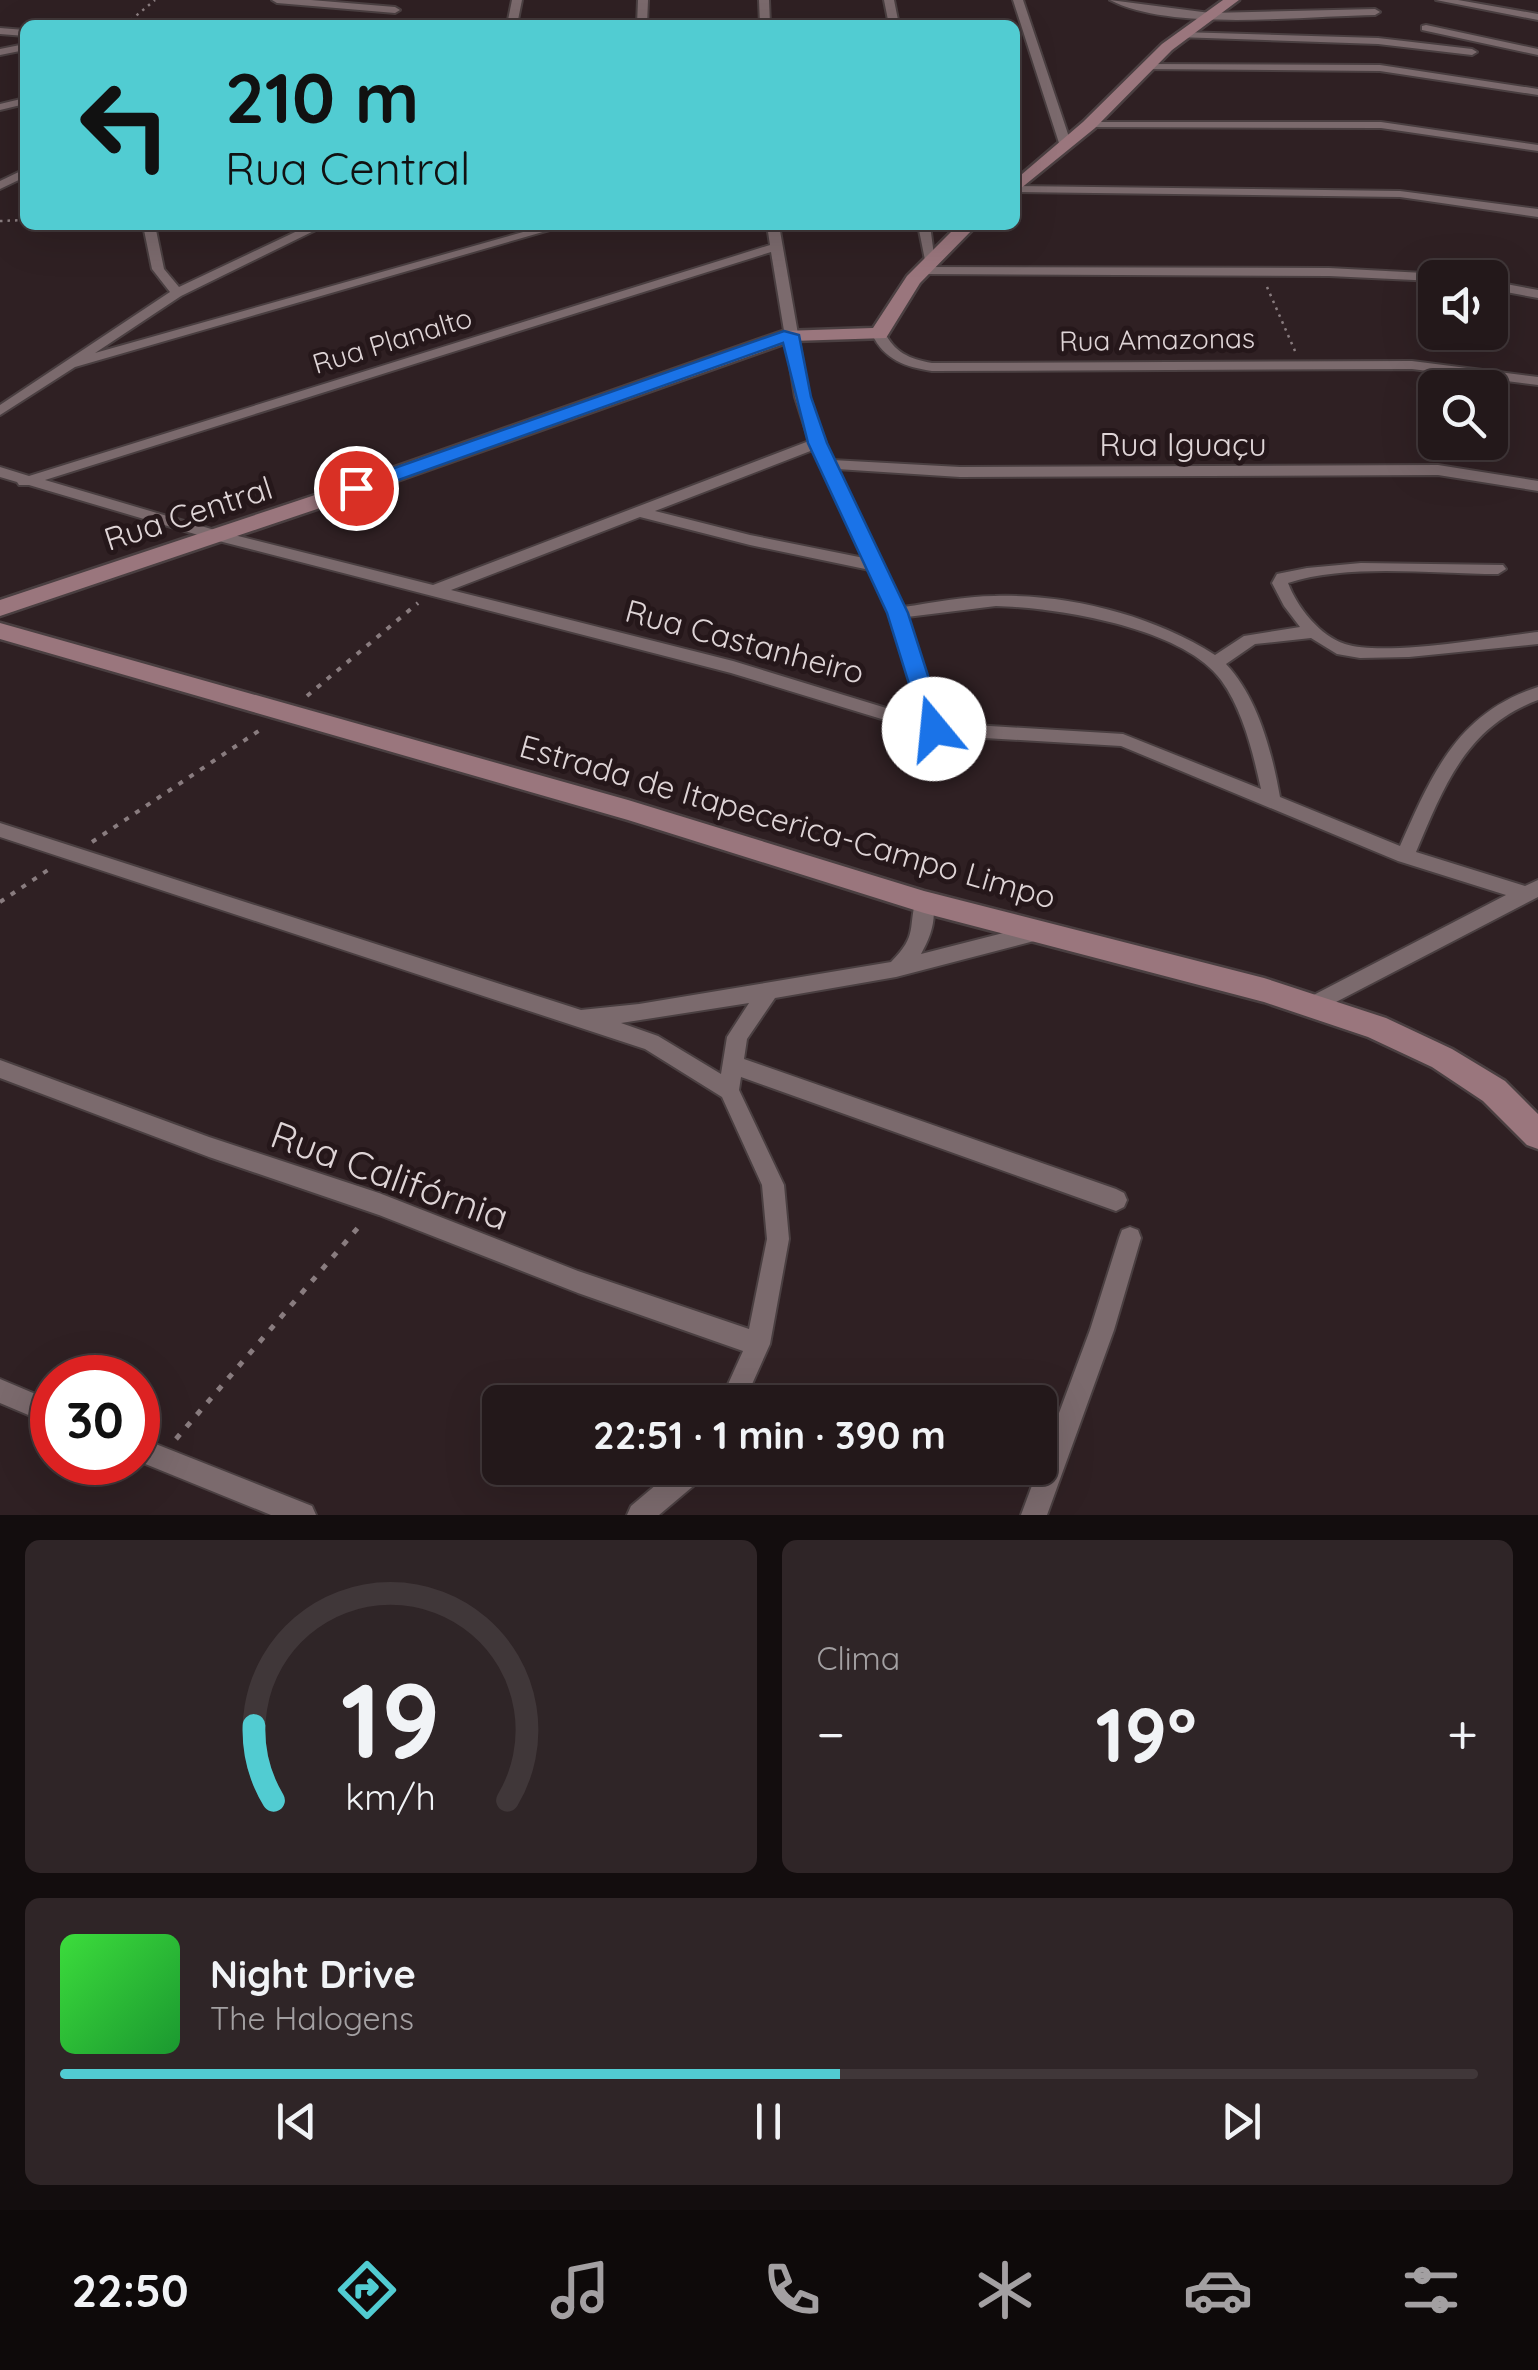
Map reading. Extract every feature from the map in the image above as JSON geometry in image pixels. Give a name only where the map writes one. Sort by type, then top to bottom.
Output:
[{"type":"street","points":[[277,0],[396,10]]},
{"type":"street","points":[[392,20],[403,0]]},
{"type":"street","points":[[1018,0],[1065,143]]},
{"type":"street","points":[[1115,0],[1160,12],[1294,23]]},
{"type":"street","points":[[1020,184],[1089,124],[1181,35],[1232,0]]},
{"type":"street","points":[[1442,0],[1538,16]]},
{"type":"street","points":[[1210,17],[1375,12]]},
{"type":"street","points":[[1426,28],[1538,52]]},
{"type":"street","points":[[1181,35],[1378,41],[1472,52]]},
{"type":"street","points":[[1145,67],[1380,68],[1538,92]]},
{"type":"street","points":[[1089,124],[1381,126],[1538,148]]},
{"type":"street","points":[[1020,188],[1400,194],[1538,213]]},
{"type":"street","points":[[149,230],[158,269],[176,294]]},
{"type":"street","points":[[0,412],[176,294],[310,230]]},
{"type":"street","points":[[76,363],[543,230]]},
{"type":"street","points":[[774,230],[802,397],[827,464],[898,613],[934,729]]},
{"type":"street","points":[[924,230],[926,265]]},
{"type":"street","points":[[790,335],[879,334],[892,308],[926,265],[963,230]]},
{"type":"street","name":"Rua Planalto","points":[[24,482],[776,247]]},
{"type":"street","points":[[926,265],[1418,276]]},
{"type":"street","points":[[1508,288],[1538,294]]},
{"type":"street","name":"Rua Amazonas","points":[[879,334],[888,351],[932,367],[1412,365],[1538,381]]},
{"type":"street","name":"Rua Central","points":[[0,608],[790,335]]},
{"type":"street","points":[[433,590],[818,443]]},
{"type":"street","name":"Rua Iguaçu","points":[[827,464],[960,472],[1438,470],[1538,486]]},
{"type":"street","name":"Rua Castanheiro","points":[[0,472],[215,536],[733,666],[934,729],[1123,740],[1405,856],[1531,890]]},
{"type":"street","points":[[636,511],[876,566]]},
{"type":"street","points":[[1498,569],[1333,571],[1283,578],[1282,591],[1333,646],[1358,652],[1538,638]]},
{"type":"street","points":[[898,613],[1000,601],[1086,612],[1158,634],[1217,663],[1236,692],[1267,766],[1272,801]]},
{"type":"street","name":"Estrada de Itapecerica-Campo Limpo","points":[[0,631],[628,810],[924,902],[1174,965],[1312,1006],[1376,1027],[1442,1058],[1494,1091],[1538,1135]]},
{"type":"street","points":[[1217,663],[1232,645],[1246,639],[1316,632]]},
{"type":"street","points":[[1405,856],[1448,762],[1468,733],[1494,712],[1538,692]]},
{"type":"street","points":[[0,830],[651,1042],[729,1090]]},
{"type":"street","points":[[1312,1006],[1531,890]]},
{"type":"street","points":[[896,970],[918,948],[925,928],[924,902]]},
{"type":"street","points":[[579,1018],[896,970],[1038,932]]},
{"type":"street","points":[[740,1385],[758,1344],[778,1239],[773,1185],[729,1090],[737,1037],[770,989]]},
{"type":"street","points":[[732,1064],[1116,1200]]},
{"type":"street","name":"Rua Califórnia","points":[[0,1070],[758,1344]]},
{"type":"street","points":[[1034,1515],[1102,1330],[1130,1238]]},
{"type":"street","points":[[0,1392],[30,1404]]},
{"type":"street","points":[[160,1457],[303,1515]]},
{"type":"street","points":[[640,1515],[676,1485]]},
{"type":"path","points":[[130,20],[154,0]]},
{"type":"path","points":[[1261,273],[1301,365]]},
{"type":"path","points":[[0,902],[285,713],[433,590]]},
{"type":"path","points":[[160,1440],[379,1204]]},
{"type":"route","points":[[356,488],[790,335],[802,397],[818,443],[898,613],[934,729]]}]
